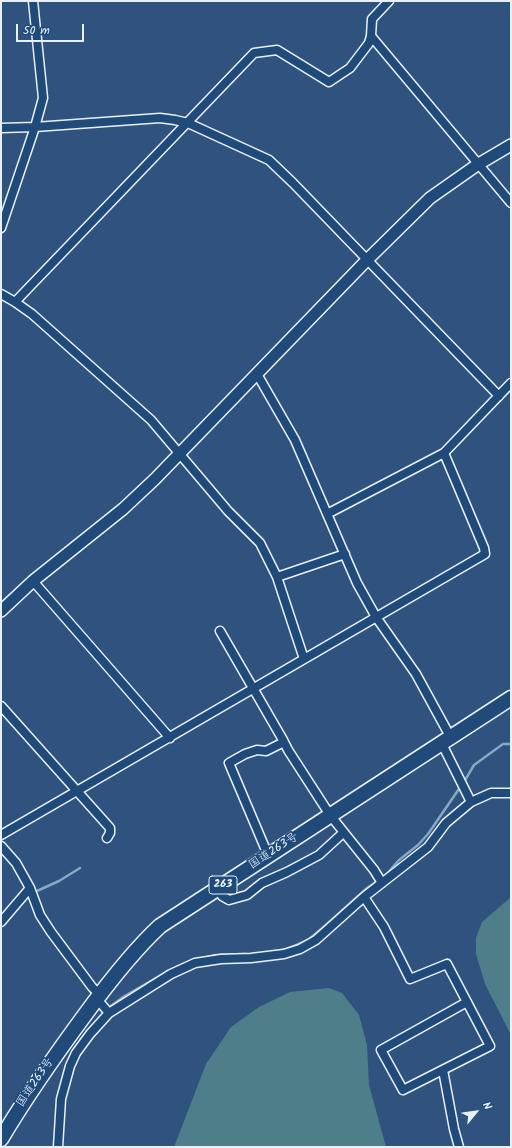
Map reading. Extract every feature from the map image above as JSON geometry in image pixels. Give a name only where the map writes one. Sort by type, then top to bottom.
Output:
[{"type":"highway","name":"国道263号","points":[[1,1140],[19,1108],[51,1060],[100,1000],[143,941],[160,926],[511,698]]},
{"type":"street","points":[[1,228],[36,127],[43,98],[33,1]]},
{"type":"street","points":[[15,302],[254,53],[277,50],[329,82],[350,68],[369,43],[372,19],[389,1]]},
{"type":"street","points":[[371,36],[511,203]]},
{"type":"street","points":[[1,128],[160,118],[188,123],[269,160],[499,396]]},
{"type":"street","points":[[1,611],[33,581],[123,509],[180,454],[367,260],[430,198],[478,165],[511,145]]},
{"type":"street","points":[[1,294],[32,314],[150,420],[228,511],[260,543],[277,577],[304,659]]},
{"type":"street","points":[[257,374],[295,440],[357,583],[376,617],[416,674],[446,741],[460,781],[471,802]]},
{"type":"street","points":[[327,514],[444,453],[511,383]]},
{"type":"street","points":[[1,835],[485,554],[484,548],[444,453]]},
{"type":"street","points":[[277,577],[345,554]]},
{"type":"street","points":[[33,581],[170,738]]},
{"type":"street","points":[[220,631],[288,750],[330,815],[374,870],[382,883]]},
{"type":"street","points":[[1,706],[110,828],[110,834],[106,838]]},
{"type":"street","points":[[268,855],[229,763],[245,754],[257,750],[266,751],[284,742]]},
{"type":"street","points":[[58,1147],[61,1099],[70,1066],[76,1053],[90,1034],[109,1013],[171,974],[195,963],[221,959],[251,958],[284,954],[300,949],[316,940],[364,897],[428,847],[446,824],[471,802],[491,793],[511,793]]},
{"type":"street","points":[[218,888],[222,896],[229,900],[247,895],[262,883],[319,855],[343,833]]},
{"type":"street","points":[[1,846],[16,863],[30,888],[40,915],[109,1013]]},
{"type":"street","points":[[1,922],[30,888]]},
{"type":"street","points":[[364,897],[384,927],[410,979],[447,964],[467,1002],[490,1046],[403,1090],[381,1050],[467,1002]]},
{"type":"street","points":[[444,1070],[454,1129],[459,1147]]},
{"type":"green space","points":[[511,897],[511,1035],[485,984],[476,954],[476,938],[482,922]]},
{"type":"green space","points":[[329,988],[342,993],[359,1015],[367,1045],[369,1085],[386,1147],[174,1147],[206,1064],[231,1027],[259,1007],[290,992]]},
{"type":"waterway","points":[[464,782],[474,765],[503,744],[511,744]]},
{"type":"waterway","points":[[385,876],[399,860],[418,845],[428,834],[461,786]]},
{"type":"waterway","points":[[37,891],[59,881],[80,868]]},
{"type":"waterway","points":[[272,952],[287,949],[308,940],[367,888],[379,880]]},
{"type":"waterway","points":[[21,904],[28,897]]},
{"type":"waterway","points":[[199,959],[215,955],[245,954]]},
{"type":"waterway","points":[[182,965],[194,960]]},
{"type":"waterway","points":[[103,1012],[123,997],[168,971]]}]
